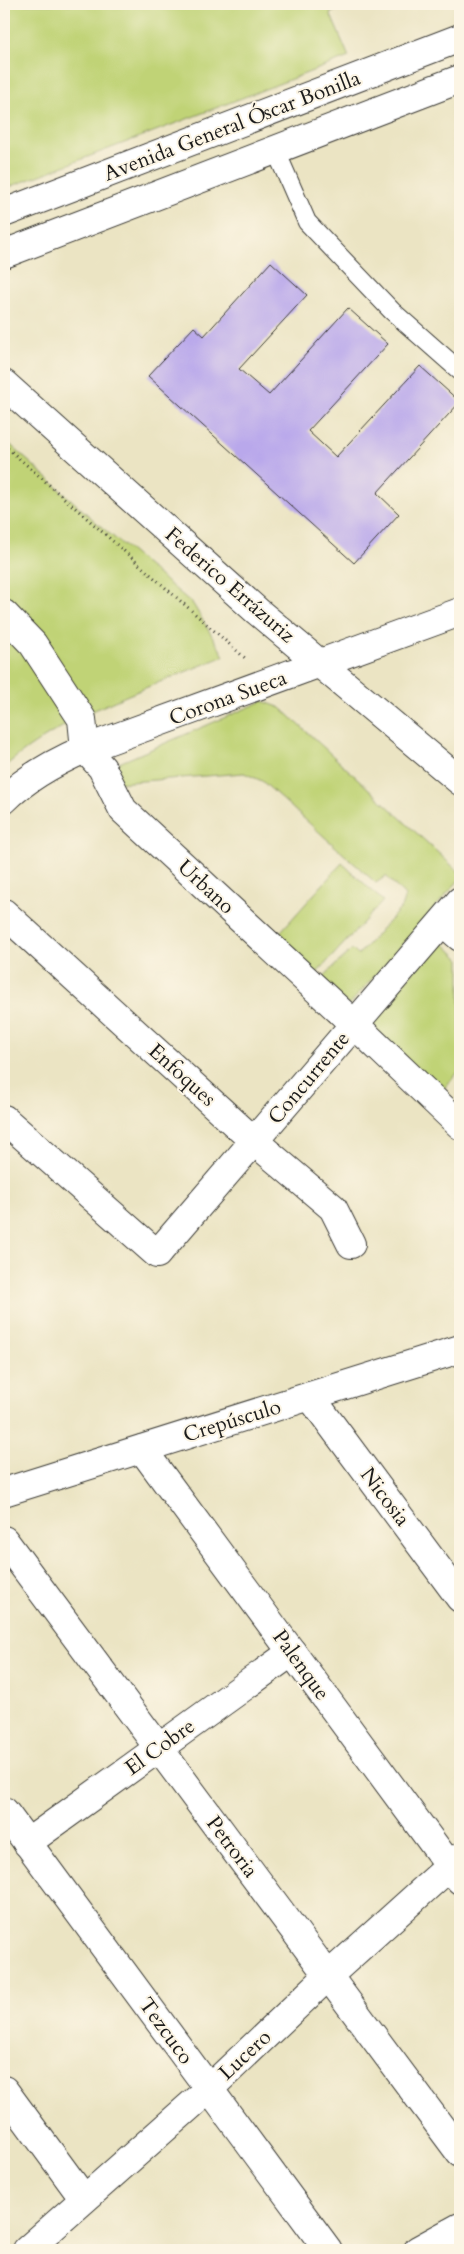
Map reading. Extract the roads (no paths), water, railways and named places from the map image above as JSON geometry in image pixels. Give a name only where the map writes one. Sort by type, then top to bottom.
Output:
[{"type":"street","name":"Avenida General Óscar Bonilla","points":[[4,214],[460,38]]},
{"type":"street","name":"Avenida General Óscar Bonilla","points":[[4,254],[460,79]]},
{"type":"street","name":"Federico Errázuriz","points":[[4,384],[257,611],[460,781]]},
{"type":"street","name":"Corona Sueca","points":[[4,800],[34,775],[85,749],[460,612]]},
{"type":"street","points":[[4,614],[34,644],[82,720],[85,749]]},
{"type":"street","name":"Urbano","points":[[85,749],[102,768],[123,810],[460,1125]]},
{"type":"street","name":"Concurrente","points":[[4,1119],[157,1254],[255,1142],[354,1024],[452,929],[460,901]]},
{"type":"street","name":"Enfoques","points":[[4,913],[255,1142],[333,1208],[351,1244]]},
{"type":"street","name":"Crepúsculo","points":[[4,1492],[460,1349]]},
{"type":"street","name":"Nicosia","points":[[310,1396],[460,1598]]},
{"type":"street","name":"Palenque","points":[[142,1449],[292,1652],[457,1868]]},
{"type":"street","name":"Petroria","points":[[4,1540],[460,2153]]},
{"type":"street","name":"El Cobre","points":[[28,1843],[292,1652]]},
{"type":"street","name":"Tezcuco","points":[[4,1811],[328,2250]]},
{"type":"street","name":"Lucero","points":[[27,2250],[209,2089],[328,1976],[457,1868]]},
{"type":"street","points":[[4,2090],[84,2199]]},
{"type":"street","points":[[418,2250],[460,2227]]},
{"type":"lane","points":[[276,151],[307,222],[392,311],[460,371]]}]
